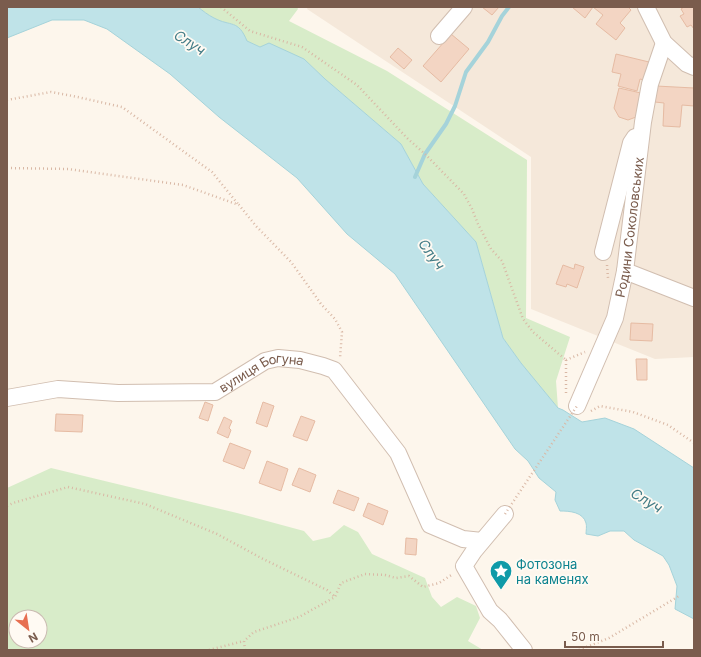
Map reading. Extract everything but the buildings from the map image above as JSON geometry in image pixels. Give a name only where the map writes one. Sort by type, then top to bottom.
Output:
[{"type":"street","points":[[439,36],[464,7]]},
{"type":"street","points":[[646,7],[664,43],[687,64],[694,67]]},
{"type":"street","name":"Родини Соколовських","points":[[578,409],[615,318],[625,271],[643,122],[650,84],[664,43]]},
{"type":"street","points":[[603,252],[631,144],[643,122]]},
{"type":"street","points":[[625,271],[694,298]]},
{"type":"street","name":"вулиця Богуна","points":[[7,398],[58,389],[118,393],[215,392],[265,361],[278,358],[300,360],[334,370]]},
{"type":"street","points":[[334,370],[398,453],[430,525],[463,538],[482,541]]},
{"type":"street","points":[[505,514],[482,541],[464,566],[490,611],[500,620],[524,650]]},
{"type":"path","points":[[221,7],[250,31],[302,47],[357,85],[407,138],[425,154],[464,194],[491,249],[502,261],[523,319],[533,332],[566,360],[566,394]]},
{"type":"path","points":[[7,100],[51,92],[122,107],[212,172],[256,226],[291,262],[321,304],[335,319],[342,332],[341,356],[334,370]]},
{"type":"path","points":[[7,168],[68,169],[183,184],[239,205]]},
{"type":"path","points":[[566,360],[584,352]]},
{"type":"path","points":[[505,514],[578,409],[600,406],[633,412],[668,425],[694,443]]},
{"type":"path","points":[[7,506],[68,487],[145,504],[218,534],[263,559],[328,590],[335,597]]},
{"type":"path","points":[[209,650],[244,641],[254,632],[299,617],[335,597],[341,583],[365,574],[385,575],[396,578],[409,576],[423,587],[439,584],[464,566]]},
{"type":"path","points":[[579,650],[608,638],[679,596]]},
{"type":"path","points":[[244,641],[245,650]]},
{"type":"shaded area","points":[[308,7],[694,7],[694,357],[655,359],[531,309],[531,157],[307,9]]},
{"type":"green space","points":[[198,7],[297,7],[298,9],[289,21],[387,71],[527,160],[526,318],[570,337],[556,381],[558,408],[521,363],[503,338],[476,242],[423,184],[401,144],[325,79],[304,59],[260,47],[246,41],[237,26],[220,21]]},
{"type":"green space","points":[[51,468],[237,513],[304,531],[313,541],[330,537],[344,525],[358,532],[372,554],[425,578],[432,597],[441,607],[457,597],[476,606],[480,618],[468,641],[483,650],[7,650],[7,488]]},
{"type":"water","name":"Случ","points":[[7,7],[198,7],[220,21],[237,26],[244,34],[247,41],[260,47],[269,43],[304,59],[325,79],[401,144],[423,184],[476,242],[503,338],[521,363],[558,408],[582,422],[605,418],[634,429],[694,468],[694,619],[675,609],[677,586],[669,565],[663,556],[634,540],[624,531],[610,531],[598,536],[586,534],[586,524],[582,516],[572,512],[560,511],[555,500],[556,492],[539,478],[528,461],[515,449],[395,274],[347,234],[297,178],[219,117],[170,74],[107,29],[84,20],[52,20],[7,38]]},
{"type":"waterway","points":[[415,177],[425,154],[446,124],[455,106],[466,72],[488,42],[502,16],[509,7]]},
{"type":"place","name":"Фотозона на каменях","points":[[501,590]]}]
